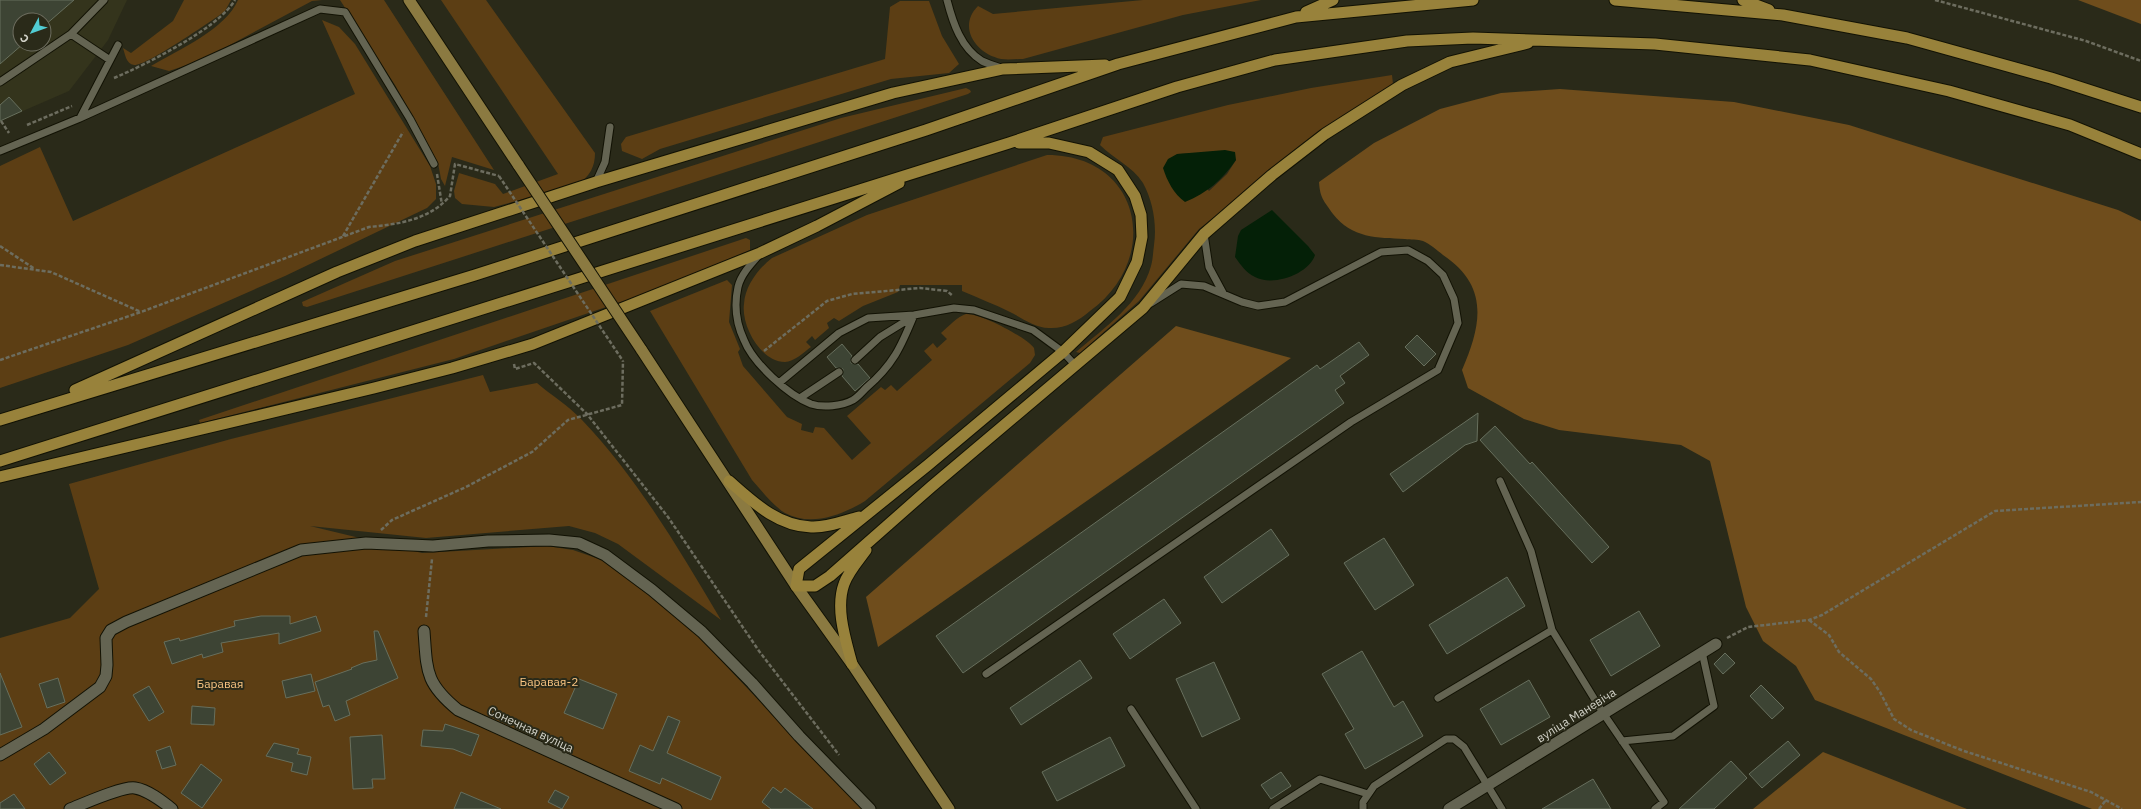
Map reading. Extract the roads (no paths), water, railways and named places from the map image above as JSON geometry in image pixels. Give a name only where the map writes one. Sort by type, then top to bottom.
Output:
[{"type":"highway","points":[[1296,17],[1333,0]]},
{"type":"highway","points":[[0,420],[496,268],[926,130],[1118,64],[1296,17],[1473,0]]},
{"type":"highway","points":[[1615,0],[1783,16],[1907,38],[2051,78],[2141,108]]},
{"type":"highway","points":[[1743,0],[1783,16]]},
{"type":"highway","points":[[0,461],[1009,143],[1178,87],[1275,60],[1407,41],[1473,38],[1655,44],[1810,60],[1949,91],[2070,125],[2141,154]]},
{"type":"highway","points":[[1009,143],[1049,143],[1089,152],[1118,170],[1135,196],[1141,215],[1142,238],[1137,262],[1120,297],[1063,352],[928,465],[799,569],[796,586],[815,586],[830,576],[879,532],[1143,308],[1204,234],[1266,180],[1325,134],[1402,85],[1450,62],[1543,40]]},
{"type":"highway","points":[[32,410],[337,272],[415,241],[596,182],[893,93],[1003,69],[1118,64]]},
{"type":"highway","points":[[0,476],[452,368],[533,344],[760,254],[818,226],[921,170]]},
{"type":"highway","points":[[728,480],[777,518],[794,525],[811,527],[864,516]]},
{"type":"highway","points":[[852,664],[843,620],[841,600],[844,585],[855,565],[879,532]]},
{"type":"main road","points":[[409,0],[728,480],[796,586],[852,664],[949,809]]},
{"type":"street","points":[[0,755],[44,729],[100,687],[106,676],[106,638],[111,630],[126,622],[300,550],[366,543],[433,546],[488,541],[549,540],[579,543],[605,555],[652,590],[702,632],[870,809]]},
{"type":"street","name":"Сонечная вуліца","points":[[424,631],[428,674],[442,697],[458,710],[676,809]]},
{"type":"street","name":"вуліца Маневіча","points":[[1449,809],[1716,644]]},
{"type":"street","points":[[70,809],[117,791],[134,787],[159,799],[172,809]]},
{"type":"lane","points":[[0,82],[71,34],[104,0]]},
{"type":"lane","points":[[947,0],[952,19],[966,46],[982,61],[1003,69]]},
{"type":"lane","points":[[0,151],[80,118],[320,9],[345,12],[410,119],[434,164]]},
{"type":"lane","points":[[71,34],[110,60]]},
{"type":"lane","points":[[80,118],[118,45]]},
{"type":"lane","points":[[596,182],[605,162],[610,127]]},
{"type":"lane","points":[[1204,234],[1209,267],[1223,293]]},
{"type":"lane","points":[[986,674],[1351,422],[1438,370],[1458,323],[1454,299],[1444,275],[1428,260],[1408,250],[1381,252],[1285,302],[1258,306],[1242,302],[1204,286],[1180,284],[1143,308]]},
{"type":"lane","points":[[760,254],[746,271],[738,285],[736,302],[737,321],[744,342],[755,358],[779,383],[800,398],[812,404],[828,406],[852,400],[878,378],[897,356],[914,316]]},
{"type":"lane","points":[[779,383],[839,333],[868,318],[914,316],[954,308],[974,310],[1033,330],[1063,352],[1075,365]]},
{"type":"lane","points":[[855,360],[880,337],[914,316]]},
{"type":"lane","points":[[800,398],[839,372]]},
{"type":"lane","points":[[1500,481],[1531,551],[1552,630],[1603,713],[1664,802],[1655,809]]},
{"type":"lane","points":[[1438,698],[1552,630]]},
{"type":"lane","points":[[1622,740],[1673,736],[1714,706],[1702,652]]},
{"type":"lane","points":[[1131,709],[1194,808]]},
{"type":"lane","points":[[1363,809],[1362,802],[1374,786],[1446,739],[1454,738],[1464,747],[1502,809]]},
{"type":"lane","points":[[1273,809],[1320,779],[1368,794]]},
{"type":"park label","name":"Баравая-2","points":[[549,681]]},
{"type":"park label","name":"Баравая","points":[[220,683]]}]
